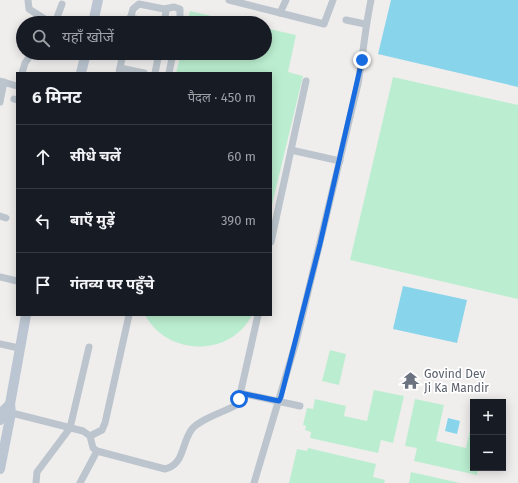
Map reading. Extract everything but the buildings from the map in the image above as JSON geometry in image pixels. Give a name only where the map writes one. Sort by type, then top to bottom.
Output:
[{"type":"main road","points":[[94,16],[97,0]]},
{"type":"main road","points":[[81,72],[84,60]]},
{"type":"main road","points":[[0,469],[5,412],[26,316]]},
{"type":"street","points":[[28,0],[29,9],[40,16]]},
{"type":"street","points":[[229,0],[257,3],[280,13],[324,24],[333,0]]},
{"type":"street","points":[[280,13],[286,0]]},
{"type":"street","points":[[254,483],[296,342],[340,161],[362,60],[365,24],[371,0]]},
{"type":"street","points":[[58,16],[62,4]]},
{"type":"street","points":[[131,16],[133,9],[139,4],[164,9],[174,7],[180,9],[180,16]]},
{"type":"street","points":[[164,9],[166,11],[165,16]]},
{"type":"street","points":[[346,20],[365,24]]},
{"type":"street","points":[[22,72],[27,60]]},
{"type":"street","points":[[121,60],[119,70],[136,72]]},
{"type":"street","points":[[154,72],[157,60]]},
{"type":"street","points":[[169,72],[172,60]]},
{"type":"street","points":[[272,237],[306,81]]},
{"type":"street","points":[[0,102],[2,82],[16,86]]},
{"type":"street","points":[[291,150],[340,161]]},
{"type":"street","points":[[0,277],[16,281]]},
{"type":"street","points":[[90,436],[102,430],[105,423],[129,316]]},
{"type":"street","points":[[5,412],[83,431],[90,436],[94,448],[97,451],[165,469],[172,467],[178,462],[191,430],[196,424],[236,405],[258,316]]},
{"type":"street","points":[[0,344],[18,348]]},
{"type":"street","points":[[36,483],[37,472],[70,428],[89,347]]},
{"type":"street","points":[[240,393],[300,406]]},
{"type":"street","points":[[80,483],[97,451]]},
{"type":"green space","points":[[190,11],[212,16],[189,16]]},
{"type":"green space","points":[[272,30],[296,35],[288,72],[303,76],[272,205],[272,72],[176,72],[179,60],[272,60]]},
{"type":"green space","points":[[393,77],[518,105],[518,299],[350,260]]},
{"type":"green space","points":[[146,316],[251,316],[242,329],[229,339],[214,345],[198,346],[183,344],[168,338],[155,329]]},
{"type":"green space","points":[[330,350],[346,354],[339,385],[322,381]]},
{"type":"green space","points":[[374,390],[404,396],[393,443],[381,440],[378,453],[310,438],[311,432],[305,430],[306,426],[303,425],[307,408],[313,409],[315,399],[346,406],[344,416],[367,421]]},
{"type":"green space","points":[[415,399],[444,405],[436,441],[466,448],[470,430],[470,471],[478,471],[477,475],[414,461],[417,448],[405,446]]},
{"type":"green space","points":[[308,448],[376,464],[373,477],[385,480],[384,483],[289,483],[297,449],[307,451]]},
{"type":"green space","points":[[411,472],[460,483],[409,483]]},
{"type":"water","points":[[391,0],[518,0],[518,87],[378,54]]},
{"type":"water","points":[[403,286],[467,300],[457,343],[393,329]]},
{"type":"water","points":[[448,418],[460,421],[457,434],[445,431]]},
{"type":"place","name":"Govind Dev Ji Ka Mandir","points":[[411,381]]},
{"type":"route","points":[[239,399],[240,393],[279,401],[281,397],[320,244],[358,84],[362,60]]}]
